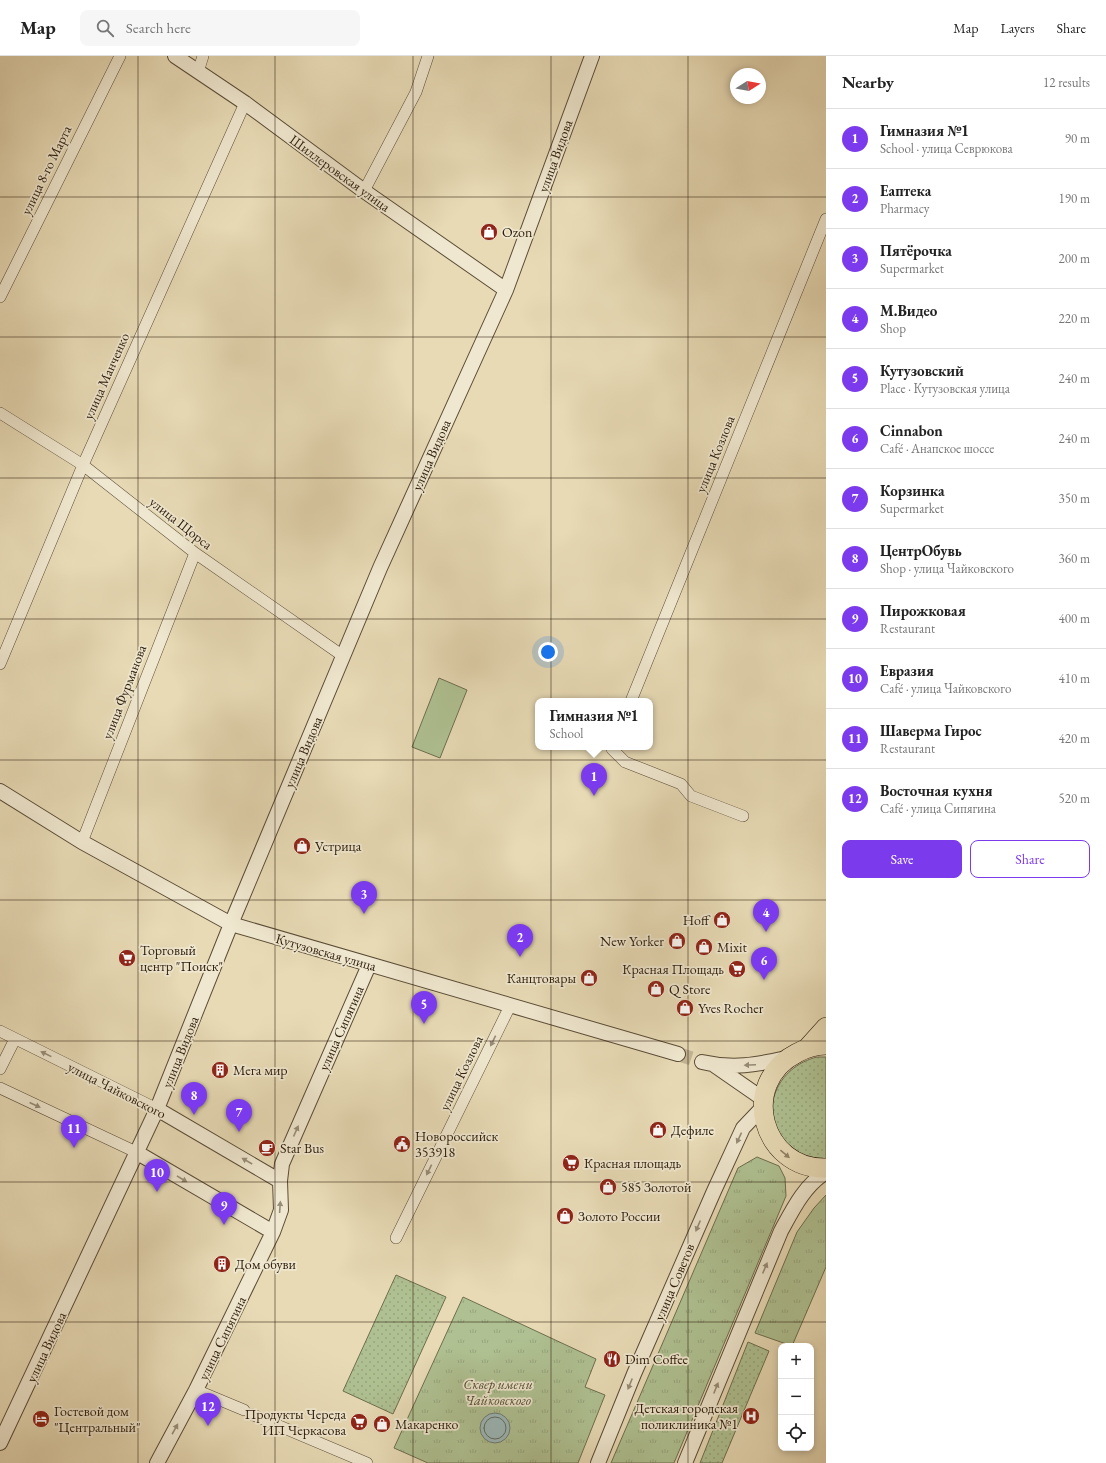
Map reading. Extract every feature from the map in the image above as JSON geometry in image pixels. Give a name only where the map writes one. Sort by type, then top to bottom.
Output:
[{"type":"highway","points":[[826,1028],[817,1046],[786,1058],[775,1070],[767,1084],[763,1103],[765,1122],[770,1136],[779,1148],[791,1158],[804,1165],[826,1168]]},
{"type":"street","name":"улица 8-го Марта","points":[[0,297],[120,56]]},
{"type":"street","name":"Шиллеровская улица","points":[[175,56],[245,103],[364,191],[506,290]]},
{"type":"street","points":[[198,72],[203,56]]},
{"type":"street","points":[[364,191],[416,92],[428,56]]},
{"type":"street","name":"улица Видова","points":[[0,1443],[4,1427],[157,1109],[231,924],[343,656],[506,290],[592,56]]},
{"type":"street","name":"улица Манченко","points":[[0,664],[83,466],[245,103]]},
{"type":"street","name":"улица Козлова","points":[[632,698],[826,219]]},
{"type":"street","name":"улица Щорса","points":[[0,413],[83,466],[195,553],[343,656]]},
{"type":"street","name":"улица Фурманова","points":[[82,842],[195,553]]},
{"type":"street","points":[[614,750],[625,762],[681,784],[691,796],[743,816]]},
{"type":"street","name":"Кутузовская улица","points":[[0,791],[82,842],[231,924],[678,1054]]},
{"type":"street","name":"улица Сипягина","points":[[156,1463],[196,1390],[273,1232],[281,1210],[280,1181],[282,1164],[369,965]]},
{"type":"street","name":"улица Козлова","points":[[396,1238],[510,1006]]},
{"type":"street","name":"улица Чайковского","points":[[1,1031],[157,1109],[280,1181]]},
{"type":"street","points":[[0,1069],[15,1039]]},
{"type":"street","points":[[763,1103],[707,1063],[732,1066],[758,1065],[786,1058]]},
{"type":"street","points":[[0,1088],[136,1152],[273,1232]]},
{"type":"street","name":"улица Советов","points":[[598,1463],[634,1374],[710,1197],[743,1128],[763,1103]]},
{"type":"street","points":[[685,1463],[781,1231],[796,1204],[809,1186],[826,1172]]},
{"type":"street","points":[[196,1390],[366,1463]]},
{"type":"green space","points":[[439,678],[467,690],[440,758],[412,747]]},
{"type":"green space","points":[[817,1057],[826,1057],[826,1160],[811,1158],[801,1154],[787,1143],[778,1131],[773,1117],[773,1104],[776,1092],[782,1080],[791,1070],[803,1062]]},
{"type":"green space","points":[[757,1157],[779,1166],[785,1178],[786,1196],[674,1463],[611,1463],[738,1168]]},
{"type":"green space","points":[[826,1195],[826,1267],[793,1343],[783,1343],[755,1333],[797,1232],[814,1208]]},
{"type":"green space","points":[[396,1275],[446,1297],[393,1414],[343,1391]]},
{"type":"green space","name":"Сквер имени Чайковского","points":[[463,1297],[596,1359],[585,1387],[605,1395],[578,1463],[428,1463],[394,1448]]},
{"type":"green space","points":[[748,1342],[769,1351],[722,1463],[700,1463]]},
{"type":"water","points":[[495,1413],[506,1417],[510,1428],[506,1439],[495,1443],[484,1439],[480,1428],[484,1417]]},
{"type":"tunnel","points":[[678,1054],[702,1062]]},
{"type":"place","name":"Ozon","points":[[489,232]]},
{"type":"place","name":"Гимназия №1","points":[[594,796]]},
{"type":"place","name":"Устрица","points":[[302,846]]},
{"type":"place","name":"Пятёрочка","points":[[364,914]]},
{"type":"place","name":"Hoff","points":[[722,920]]},
{"type":"place","name":"М.Видео","points":[[766,932]]},
{"type":"place","name":"New Yorker","points":[[677,941]]},
{"type":"place","name":"Mixit","points":[[704,947]]},
{"type":"place","name":"Еаптека","points":[[520,957]]},
{"type":"place","name":"Торговый центр \"Поиск\"","points":[[127,958]]},
{"type":"place","name":"Красная Площадь","points":[[737,969]]},
{"type":"place","name":"Канцтовары","points":[[589,978]]},
{"type":"place","name":"Cinnabon","points":[[764,980]]},
{"type":"place","name":"Q Store","points":[[656,989]]},
{"type":"place","name":"Yves Rocher","points":[[685,1008]]},
{"type":"place","name":"Кутузовский","points":[[424,1024]]},
{"type":"place","name":"Мега мир","points":[[220,1070]]},
{"type":"place","name":"ЦентрОбувь","points":[[194,1115]]},
{"type":"place","name":"Дефиле","points":[[658,1130]]},
{"type":"place","name":"Корзинка","points":[[239,1132]]},
{"type":"place","name":"Новороссийск 353918","points":[[402,1144]]},
{"type":"place","name":"Шаверма Гирос","points":[[74,1148]]},
{"type":"place","name":"Star Bus","points":[[267,1148]]},
{"type":"place","name":"Красная площадь","points":[[571,1163]]},
{"type":"place","name":"585 Золотой","points":[[608,1187]]},
{"type":"place","name":"Евразия","points":[[157,1192]]},
{"type":"place","name":"Золото России","points":[[565,1216]]},
{"type":"place","name":"Пирожковая","points":[[224,1225]]},
{"type":"place","name":"Дом обуви","points":[[222,1264]]},
{"type":"place","name":"Dim Coffee","points":[[612,1359]]},
{"type":"place","name":"Детская городская поликлиника №1","points":[[751,1416]]},
{"type":"place","name":"Гостевой дом \"Центральный\"","points":[[41,1419]]},
{"type":"place","name":"Продукты Череда ИП Черкасова","points":[[359,1422]]},
{"type":"place","name":"Макаренко","points":[[382,1424]]},
{"type":"place","name":"Восточная кухня","points":[[208,1426]]}]
